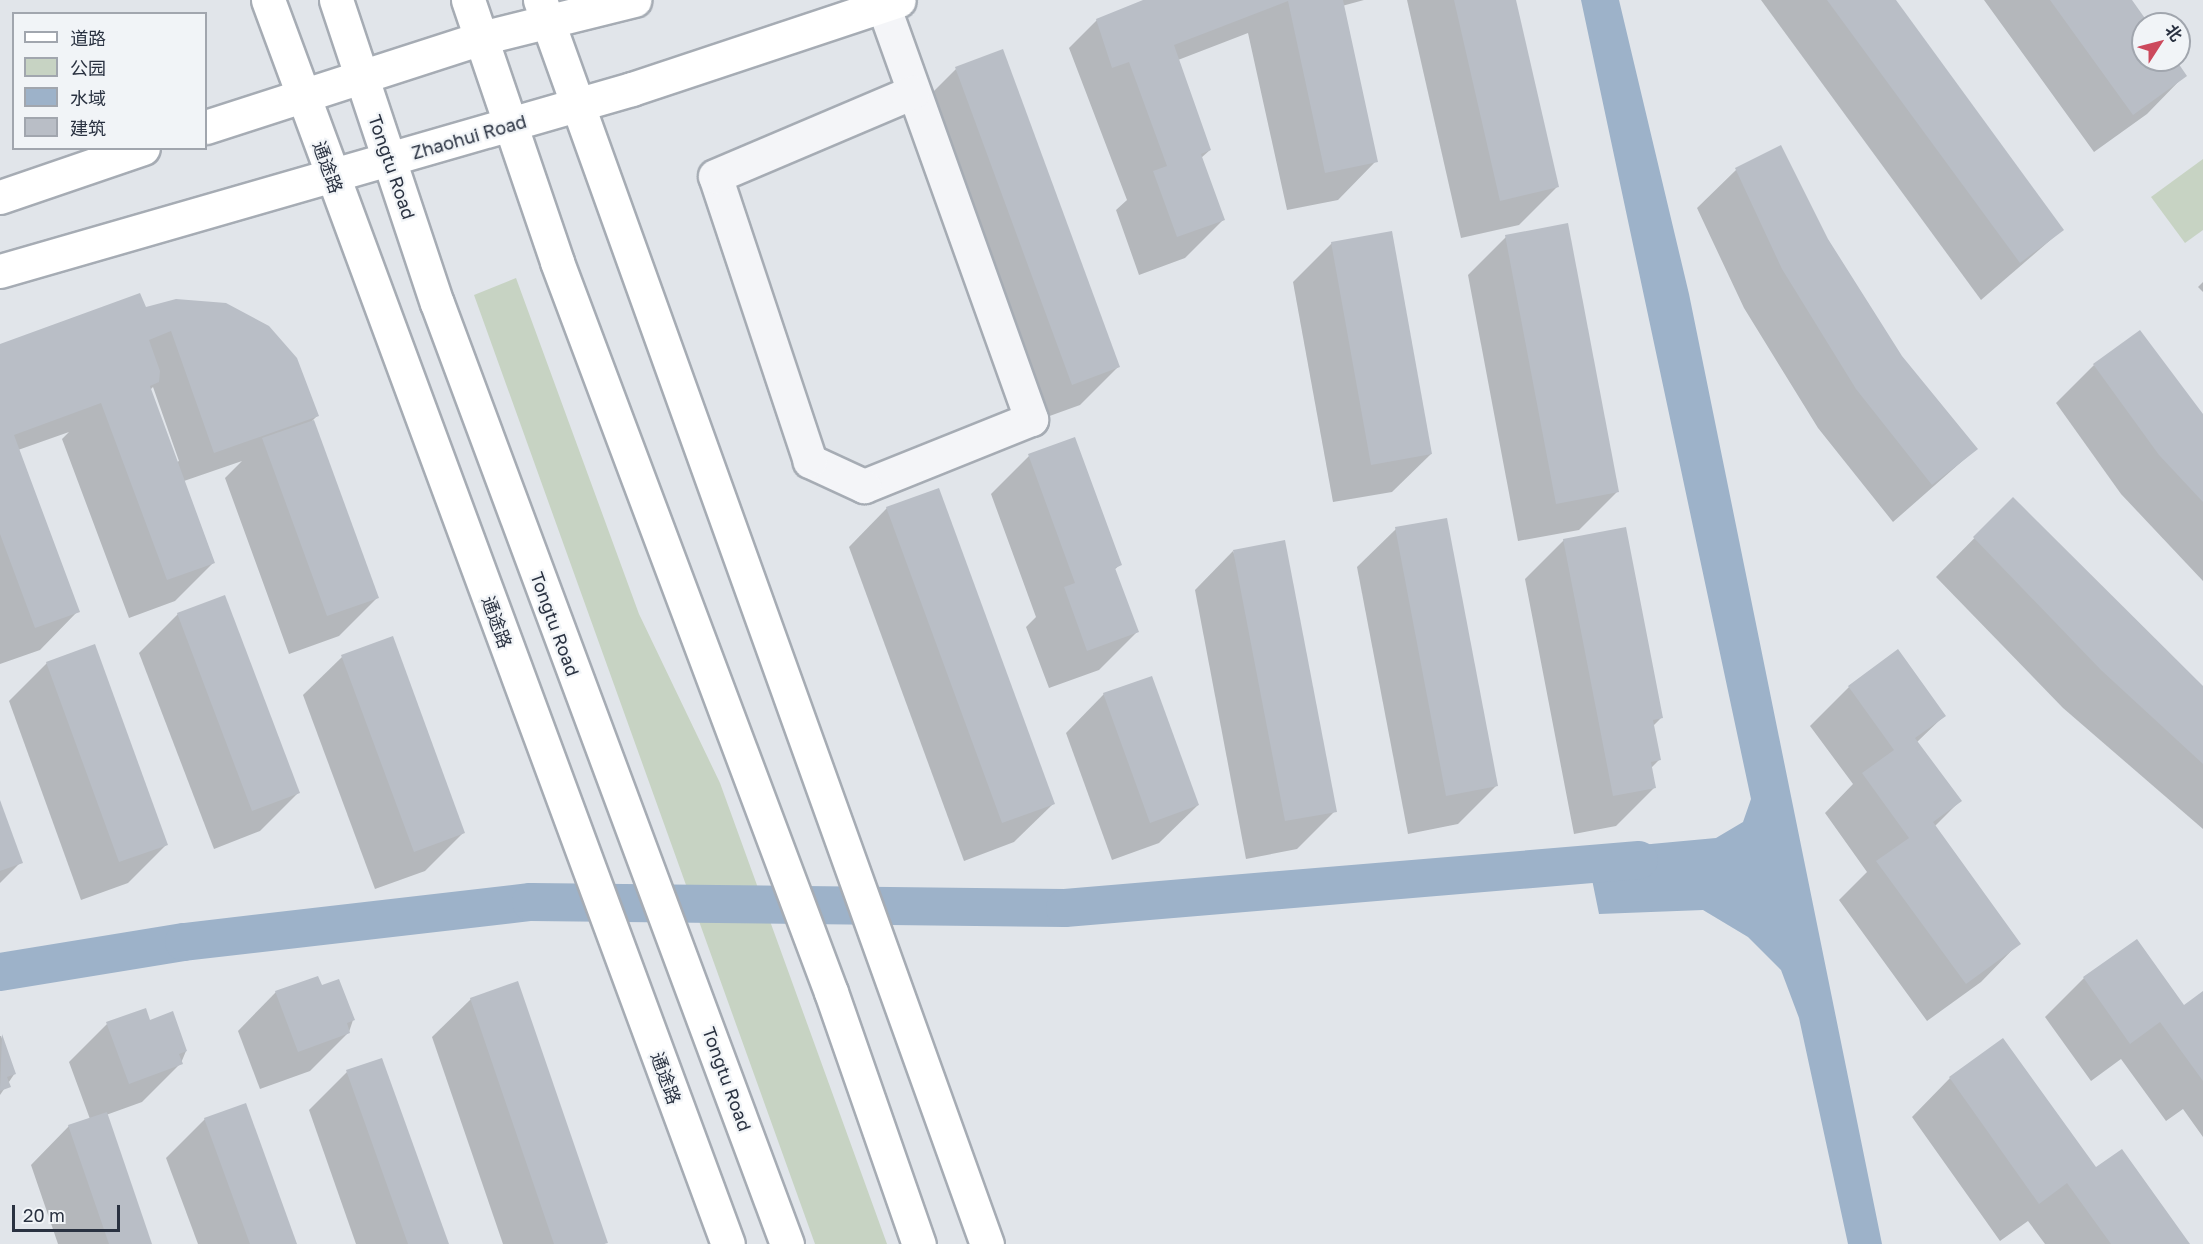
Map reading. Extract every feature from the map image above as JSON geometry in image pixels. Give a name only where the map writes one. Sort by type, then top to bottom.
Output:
[{"type":"main road","name":"通途路","points":[[268,0],[728,1244]]},
{"type":"main road","name":"Tongtu Road","points":[[336,0],[389,159],[619,799],[710,1033],[787,1244]]},
{"type":"main road","points":[[468,0],[557,262],[831,992],[919,1244]]},
{"type":"main road","points":[[207,127],[480,38],[544,11],[634,0]]},
{"type":"main road","name":"Zhaohui Road","points":[[0,271],[578,106],[891,3]]},
{"type":"main road","points":[[544,11],[987,1244]]},
{"type":"main road","points":[[0,197],[137,150]]},
{"type":"street","points":[[891,3],[913,92],[1031,419],[864,486],[810,461],[715,176],[913,92]]},
{"type":"green space","points":[[2203,159],[2203,230],[2185,243],[2151,197]]},
{"type":"green space","points":[[516,278],[639,614],[720,783],[887,1244],[815,1244],[474,295]]},
{"type":"water","points":[[1581,0],[1619,0],[1689,294],[1882,1244],[1848,1244],[1799,1018],[1781,970],[1748,937],[1703,910],[1599,914],[1586,850],[1716,838],[1743,822],[1751,799]]},
{"type":"building","points":[[1143,0],[1343,0],[1378,162],[1325,173],[1288,1],[1174,45],[1211,150],[1201,154],[1225,220],[1177,237],[1153,171],[1167,166],[1129,62],[1112,68],[1096,19]]},
{"type":"building","points":[[1454,0],[1516,0],[1559,187],[1500,201]]},
{"type":"building","points":[[1827,0],[1896,0],[2064,230],[2020,263]]},
{"type":"building","points":[[2050,0],[2132,0],[2140,12],[2131,12],[2131,72],[2184,72],[2187,76],[2133,115]]},
{"type":"building","points":[[1003,49],[1120,367],[1072,385],[955,67]]},
{"type":"building","points":[[1781,145],[1828,239],[1902,356],[1978,449],[1932,485],[1856,389],[1782,269],[1735,168]]},
{"type":"building","points":[[1568,223],[1619,492],[1556,504],[1505,235]]},
{"type":"building","points":[[1392,231],[1432,454],[1371,465],[1331,242]]},
{"type":"building","points":[[140,293],[146,307],[176,299],[226,303],[269,326],[297,358],[319,416],[214,453],[171,331],[149,340],[160,371],[159,382],[150,386],[215,563],[167,580],[101,403],[14,435],[80,612],[35,628],[0,534],[0,344]]},
{"type":"building","points":[[2140,330],[2203,414],[2203,502],[2159,455],[2093,364]]},
{"type":"building","points":[[314,420],[379,598],[327,616],[262,438]]},
{"type":"building","points":[[1075,437],[1122,565],[1115,568],[1139,632],[1087,651],[1064,587],[1075,583],[1028,454]]},
{"type":"building","points":[[939,488],[1055,804],[1002,823],[886,507]]},
{"type":"building","points":[[2013,497],[2203,686],[2203,764],[2101,670],[1973,537]]},
{"type":"building","points":[[1447,518],[1498,786],[1446,796],[1395,527]]},
{"type":"building","points":[[1626,527],[1663,718],[1653,720],[1661,760],[1651,762],[1656,788],[1613,796],[1563,539]]},
{"type":"building","points":[[1285,540],[1337,812],[1285,821],[1233,550]]},
{"type":"building","points":[[225,595],[300,793],[252,811],[177,613]]},
{"type":"building","points":[[393,636],[465,833],[414,852],[341,655]]},
{"type":"building","points":[[95,644],[168,845],[119,862],[46,662]]},
{"type":"building","points":[[1898,649],[1946,716],[1915,738],[1962,801],[1933,822],[2021,944],[1966,984],[1876,861],[1909,838],[1862,773],[1894,750],[1848,686]]},
{"type":"building","points":[[1152,676],[1199,805],[1150,823],[1103,693]]},
{"type":"building","points":[[0,800],[23,863],[0,871]]},
{"type":"building","points":[[2137,939],[2184,1005],[2203,991],[2203,1081],[2160,1022],[2130,1044],[2083,977]]},
{"type":"building","points":[[318,976],[322,985],[339,979],[355,1020],[347,1023],[350,1033],[298,1052],[275,991]]},
{"type":"building","points":[[518,981],[608,1243],[554,1244],[470,998]]},
{"type":"building","points":[[146,1008],[150,1020],[173,1011],[187,1051],[179,1054],[183,1064],[129,1084],[106,1022]]},
{"type":"building","points":[[2,1034],[16,1074],[7,1077],[11,1087],[0,1091]]},
{"type":"building","points":[[2003,1038],[2096,1167],[2122,1149],[2190,1244],[2111,1244],[2067,1183],[2039,1204],[1949,1077]]},
{"type":"building","points":[[382,1058],[449,1244],[408,1244],[346,1070]]},
{"type":"building","points":[[246,1103],[297,1244],[250,1244],[204,1118]]},
{"type":"building","points":[[107,1112],[152,1244],[109,1244],[68,1125]]},
{"type":"waterway","points":[[0,972],[184,942],[531,902],[1065,908],[1639,860]]}]
